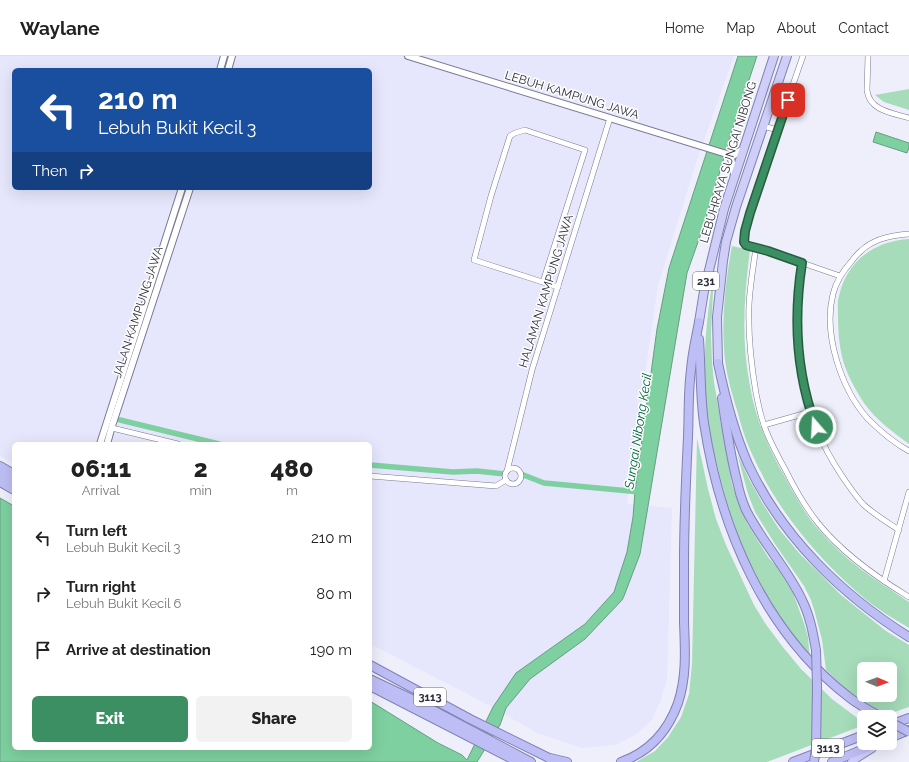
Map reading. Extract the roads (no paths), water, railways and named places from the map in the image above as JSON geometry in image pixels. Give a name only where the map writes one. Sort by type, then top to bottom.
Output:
[{"type":"highway","points":[[698,322],[701,394],[708,450],[717,488],[743,559],[758,589],[774,616],[791,640],[810,662],[832,683],[868,710]]},
{"type":"highway","points":[[621,762],[628,760],[641,752],[662,733],[669,724],[674,713],[683,683],[685,650],[685,503],[690,370],[698,322]]},
{"type":"highway","points":[[718,363],[720,390],[727,436],[742,499],[757,530],[793,583],[809,618],[814,639],[817,666],[814,762]]},
{"type":"highway","points":[[718,363],[731,415],[748,464],[764,494],[784,525],[812,559],[841,587],[883,620],[909,637]]},
{"type":"highway","points":[[0,463],[12,469]]},
{"type":"highway","points":[[0,466],[12,473]]},
{"type":"highway","points":[[0,474],[12,480]]},
{"type":"highway","points":[[0,482],[12,489]]},
{"type":"highway","name":"3113","points":[[372,662],[390,675]]},
{"type":"highway","name":"3113","points":[[372,666],[470,719],[555,762]]},
{"type":"highway","name":"3113","points":[[372,675],[465,731],[496,747],[531,762]]},
{"type":"highway","name":"3113","points":[[372,680],[410,698]]},
{"type":"highway","points":[[372,687],[438,722],[465,731]]},
{"type":"highway","points":[[897,721],[909,718]]},
{"type":"highway","points":[[897,726],[909,731]]},
{"type":"highway","points":[[897,735],[909,731]]},
{"type":"highway","name":"3113","points":[[793,762],[857,738]]},
{"type":"highway","points":[[496,747],[510,759],[518,762]]},
{"type":"highway","name":"3113","points":[[832,762],[862,750]]},
{"type":"highway","points":[[547,757],[567,762]]},
{"type":"main road","name":"LEBUHRAYA SUNGAI NIBONG","points":[[698,322],[724,209],[774,56]]},
{"type":"main road","name":"LEBUHRAYA SUNGAI NIBONG","points":[[718,363],[717,317],[726,242],[736,206],[787,56]]},
{"type":"main road","points":[[852,762],[868,750]]},
{"type":"street","points":[[221,68],[224,56]]},
{"type":"street","points":[[229,68],[232,56]]},
{"type":"street","name":"LEBUH KAMPUNG JAWA","points":[[408,56],[728,155]]},
{"type":"street","points":[[803,56],[750,213],[745,231],[745,243],[749,246],[840,276]]},
{"type":"street","points":[[868,56],[867,90],[869,100],[874,106],[880,109],[909,118]]},
{"type":"street","name":"HALAMAN KAMPUNG JAWA","points":[[507,472],[532,370],[610,118]]},
{"type":"street","points":[[763,126],[778,130]]},
{"type":"street","points":[[543,282],[585,150],[524,130],[515,132],[510,136],[491,196],[474,260],[558,287]]},
{"type":"street","points":[[734,177],[733,167],[728,155],[739,152],[743,149]]},
{"type":"street","name":"JALAN KAMPUNG JAWA","points":[[101,442],[181,190]]},
{"type":"street","name":"JALAN KAMPUNG JAWA","points":[[108,442],[189,190]]},
{"type":"street","points":[[909,234],[888,237],[870,244],[862,250],[846,267],[840,276],[833,294],[831,311],[831,328],[834,349],[839,368],[852,397],[868,419],[888,437],[909,451]]},
{"type":"street","points":[[756,248],[750,291],[749,334],[753,374],[759,407],[764,425],[774,448],[797,492],[818,524],[830,537],[854,558],[884,581],[909,597]]},
{"type":"street","points":[[802,263],[797,302],[797,338],[802,382],[810,412],[830,457],[854,493],[873,513],[899,530]]},
{"type":"street","points":[[764,425],[810,412]]},
{"type":"street","points":[[112,428],[170,442]]},
{"type":"street","points":[[510,469],[515,469],[520,473],[519,481],[514,484],[510,484],[506,480],[505,478],[507,472],[510,469]]},
{"type":"street","points":[[372,476],[496,486],[506,480]]},
{"type":"street","points":[[884,581],[909,492]]},
{"type":"waterway","points":[[120,420],[211,442]]},
{"type":"waterway","points":[[372,465],[453,472],[477,471],[505,474]]},
{"type":"waterway","name":"Sungai Nibong Kecil","points":[[521,474],[544,483],[640,492]]}]
